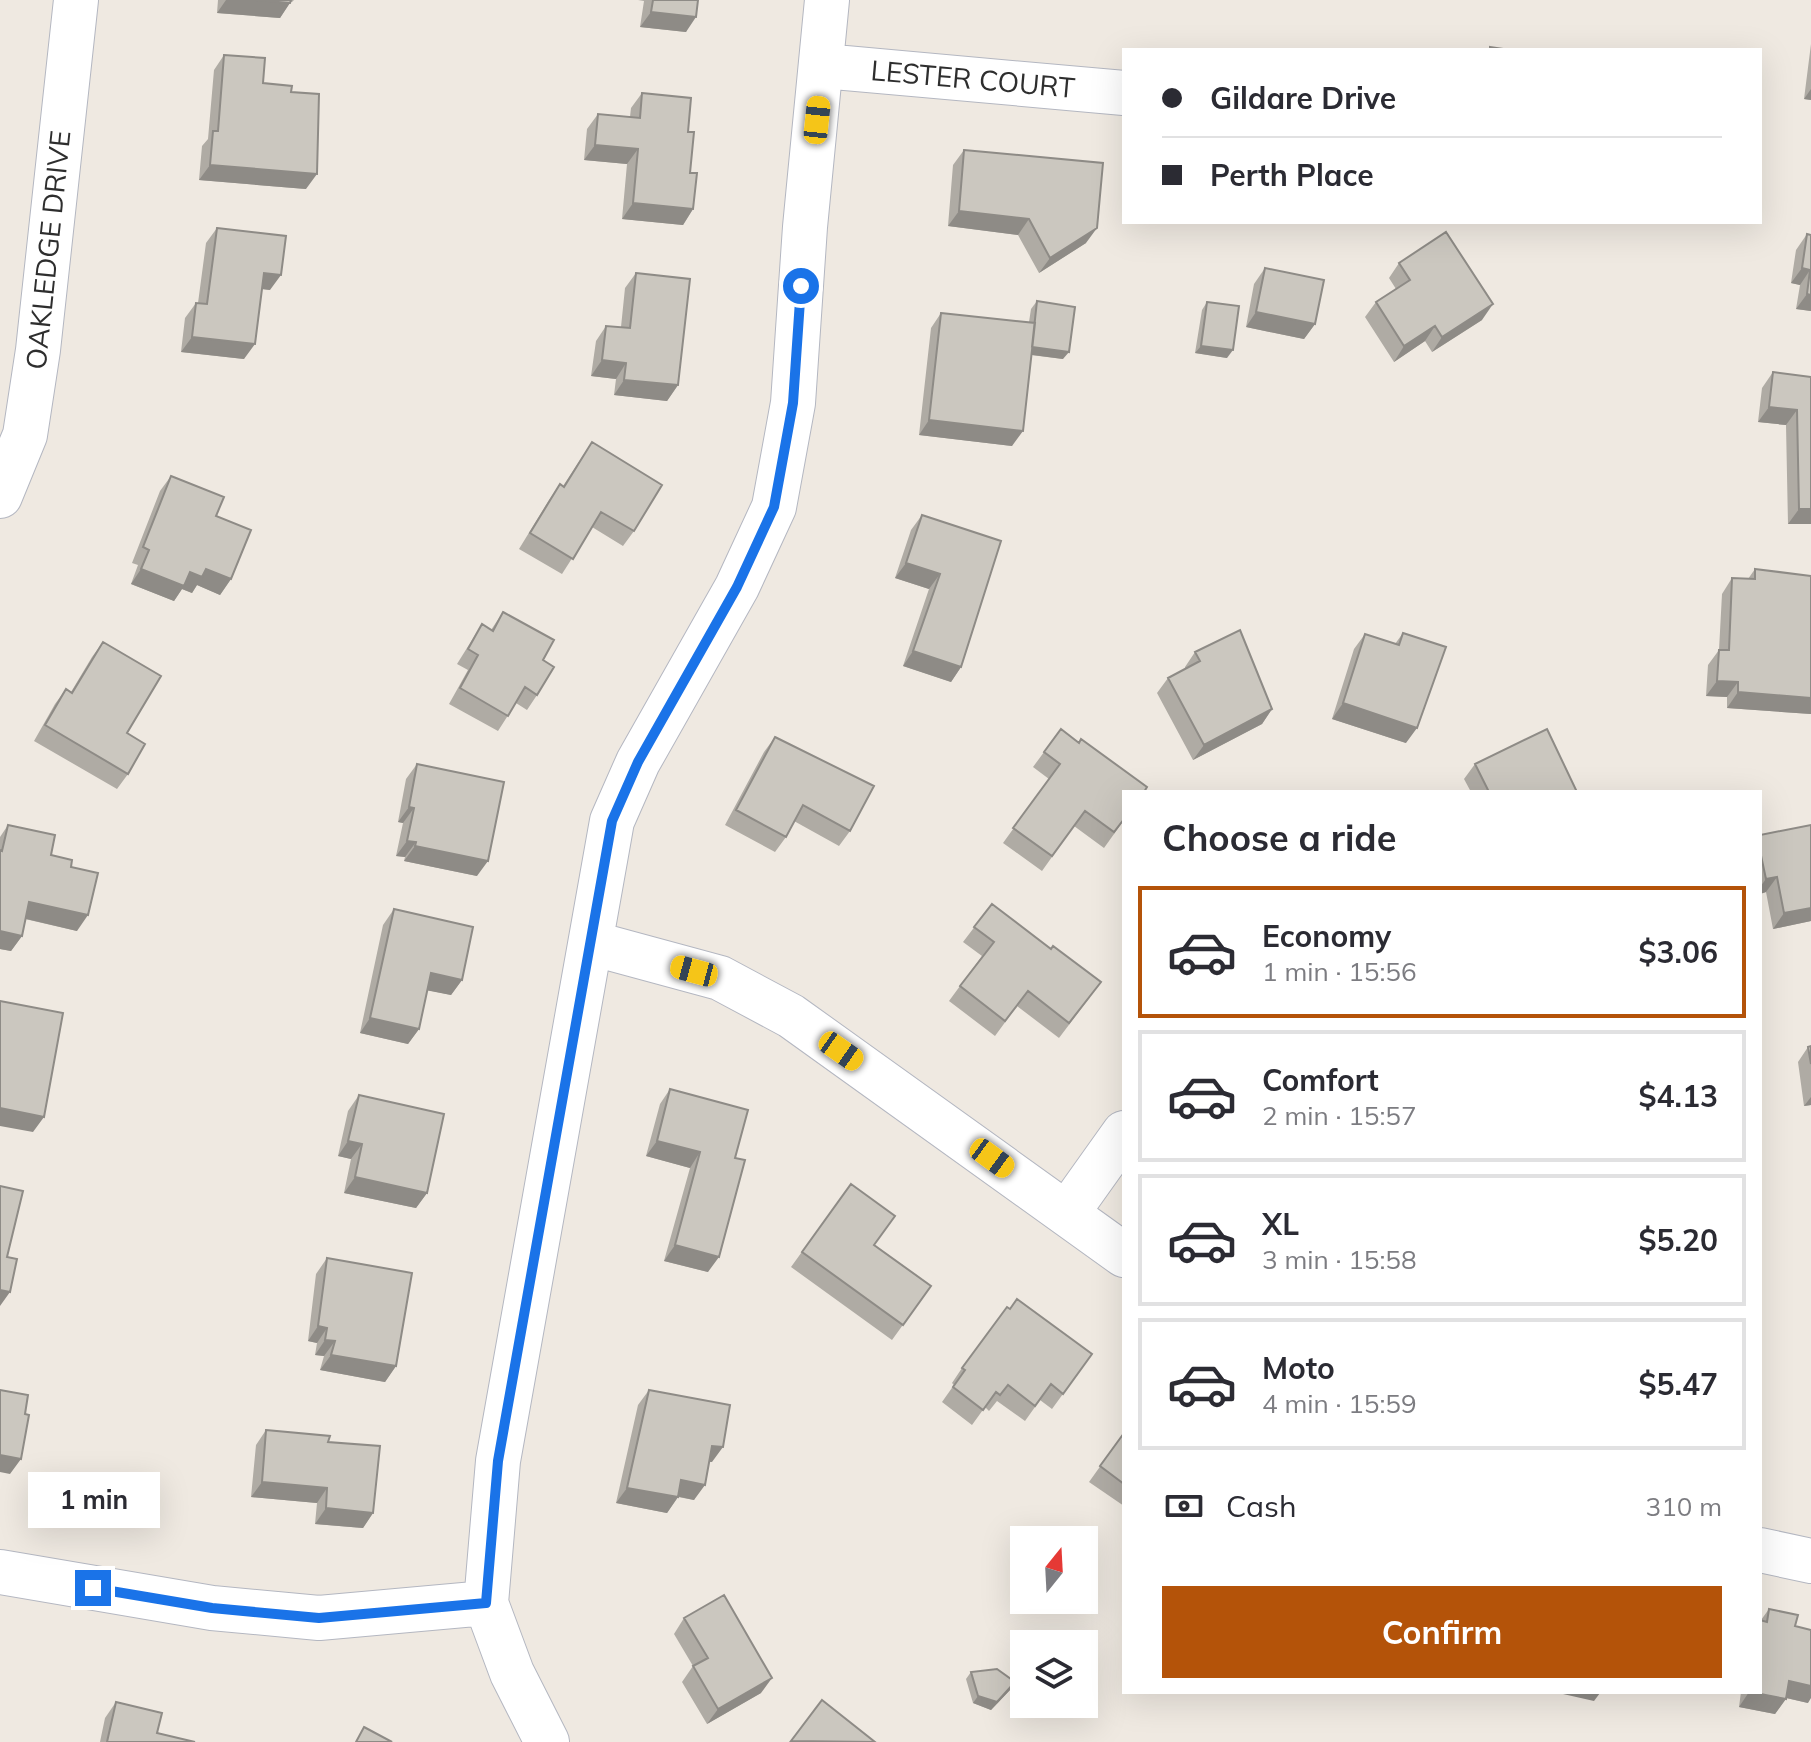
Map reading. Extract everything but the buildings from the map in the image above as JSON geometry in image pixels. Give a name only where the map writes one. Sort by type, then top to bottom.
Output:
[{"type":"street","name":"OAKLEDGE DRIVE","points":[[0,496],[25,435],[76,0]]},
{"type":"street","points":[[547,1742],[512,1673],[486,1603],[498,1461],[612,821],[638,762],[737,587],[774,507],[793,403],[805,227],[827,0]]},
{"type":"street","name":"LESTER COURT","points":[[823,66],[1122,93]]},
{"type":"street","points":[[591,943],[720,978],[791,1016],[1122,1254]]},
{"type":"street","points":[[1067,1213],[1122,1136]]},
{"type":"street","points":[[1762,1550],[1811,1561]]},
{"type":"street","points":[[0,1572],[212,1608],[319,1618],[486,1603]]},
{"type":"route","points":[[93,1588],[212,1608],[319,1618],[415,1612],[486,1603],[498,1461],[612,821],[638,762],[737,587],[774,507],[793,403],[801,286]]}]
